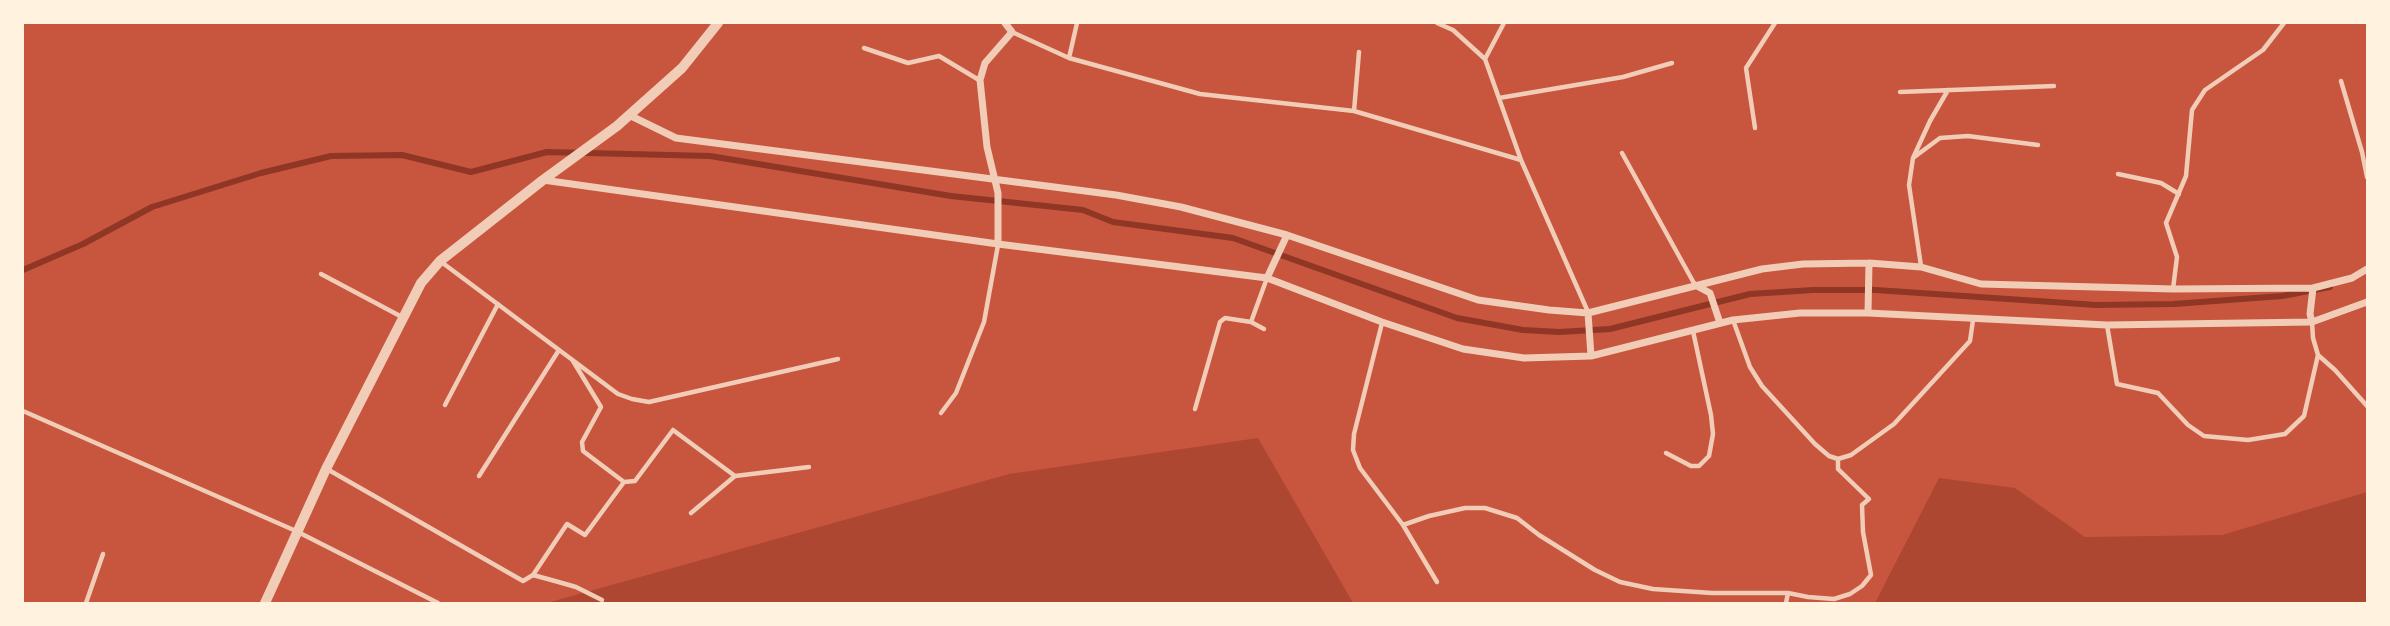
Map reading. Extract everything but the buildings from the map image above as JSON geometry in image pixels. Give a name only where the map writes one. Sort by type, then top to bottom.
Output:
[{"type":"street","points":[[265,603],[296,531],[421,283],[440,261],[543,180],[617,127],[682,68],[718,23]]},
{"type":"street","points":[[998,244],[998,193],[985,135],[980,80],[985,63],[1013,32],[1005,23]]},
{"type":"street","points":[[629,115],[676,138],[1155,202],[1287,238],[1478,300],[1589,317],[1695,285],[1762,269],[1804,264],[1869,263],[1921,267],[1981,284],[2173,289],[2313,290],[2352,278],[2367,269]]},
{"type":"street","points":[[543,180],[998,244],[1267,278],[1382,322],[1463,349],[1524,358],[1591,356],[1693,331],[1719,319],[1868,308],[1973,320],[2107,325],[2311,318],[2367,302]]},
{"type":"street","points":[[1267,278],[1287,238]]},
{"type":"street","points":[[1868,308],[1869,263]]},
{"type":"street","points":[[1695,285],[1710,293],[1719,319]]},
{"type":"street","points":[[2311,318],[2313,290]]},
{"type":"street","points":[[1589,317],[1591,356]]},
{"type":"lane","points":[[1069,58],[1077,23]]},
{"type":"lane","points":[[1437,23],[1453,30],[1485,59],[1521,160],[1589,317]]},
{"type":"lane","points":[[1485,59],[1504,23]]},
{"type":"lane","points":[[1755,128],[1746,68],[1776,23]]},
{"type":"lane","points":[[2173,289],[2177,257],[2166,223],[2186,176],[2192,110],[2205,90],[2263,50],[2284,23]]},
{"type":"lane","points":[[1013,32],[1069,58],[1199,94],[1354,111],[1521,160]]},
{"type":"lane","points":[[864,48],[908,63],[939,56],[980,80]]},
{"type":"lane","points":[[1354,111],[1359,52]]},
{"type":"lane","points":[[1499,98],[1623,77],[1672,64]]},
{"type":"lane","points":[[2341,81],[2367,177]]},
{"type":"lane","points":[[1900,92],[2054,86]]},
{"type":"lane","points":[[1921,267],[1909,185],[1913,158],[1948,90]]},
{"type":"lane","points":[[1913,158],[1940,138],[1968,136],[2038,145]]},
{"type":"lane","points":[[1622,153],[1695,285]]},
{"type":"lane","points":[[2118,174],[2161,183],[2179,194]]},
{"type":"lane","points":[[941,412],[956,393],[984,322],[998,244]]},
{"type":"lane","points":[[440,261],[618,394],[649,402],[838,359]]},
{"type":"lane","points":[[321,274],[402,317]]},
{"type":"lane","points":[[1251,323],[1267,278]]},
{"type":"lane","points":[[445,405],[498,304]]},
{"type":"lane","points":[[1195,409],[1220,322],[1225,318],[1251,323],[1264,329]]},
{"type":"lane","points":[[2107,325],[2117,384],[2158,393],[2188,425],[2204,436],[2248,440],[2285,434],[2304,416],[2318,355],[2311,318]]},
{"type":"lane","points":[[1733,320],[1750,367],[1762,386],[1815,444],[1829,456],[1838,459],[1851,455],[1894,425],[1970,341],[1973,320]]},
{"type":"lane","points":[[1382,322],[1354,434],[1353,450],[1360,468],[1403,525],[1437,582]]},
{"type":"lane","points":[[1666,453],[1690,466],[1699,466],[1709,456],[1712,424],[1693,331]]},
{"type":"lane","points":[[480,476],[559,350]]},
{"type":"lane","points":[[2318,355],[2336,370],[2367,406]]},
{"type":"lane","points":[[572,360],[601,407],[582,442],[583,451],[624,482],[635,481],[673,430],[734,476]]},
{"type":"lane","points":[[23,411],[296,531],[438,603]]},
{"type":"lane","points":[[1403,525],[1465,508],[1485,508],[1517,518],[1595,570],[1620,582],[1653,589],[1712,593],[1788,593],[1834,599],[1850,594],[1862,586],[1871,575],[1863,532],[1862,505],[1869,499],[1838,469],[1838,459]]},
{"type":"lane","points":[[691,513],[734,476],[809,467]]},
{"type":"lane","points":[[327,469],[523,581],[533,575],[567,524],[585,536],[624,482]]},
{"type":"lane","points":[[86,603],[103,554]]},
{"type":"lane","points":[[533,575],[576,587],[602,600]]},
{"type":"lane","points":[[1786,603],[1788,593]]},
{"type":"shaded area","points":[[1258,438],[1353,603],[547,603],[1009,474]]},
{"type":"shaded area","points":[[1939,478],[2015,488],[2085,537],[2222,535],[2367,492],[2367,603],[1875,603]]},
{"type":"waterway","points":[[23,270],[83,244],[152,207],[261,173],[331,156],[402,155],[471,172],[547,152],[710,156],[951,196],[1083,210],[1113,222],[1233,238],[1457,318],[1523,330],[1559,332],[1610,329],[1750,294],[1813,290],[1876,290],[2096,305],[2174,304],[2282,296],[2330,287]]}]
